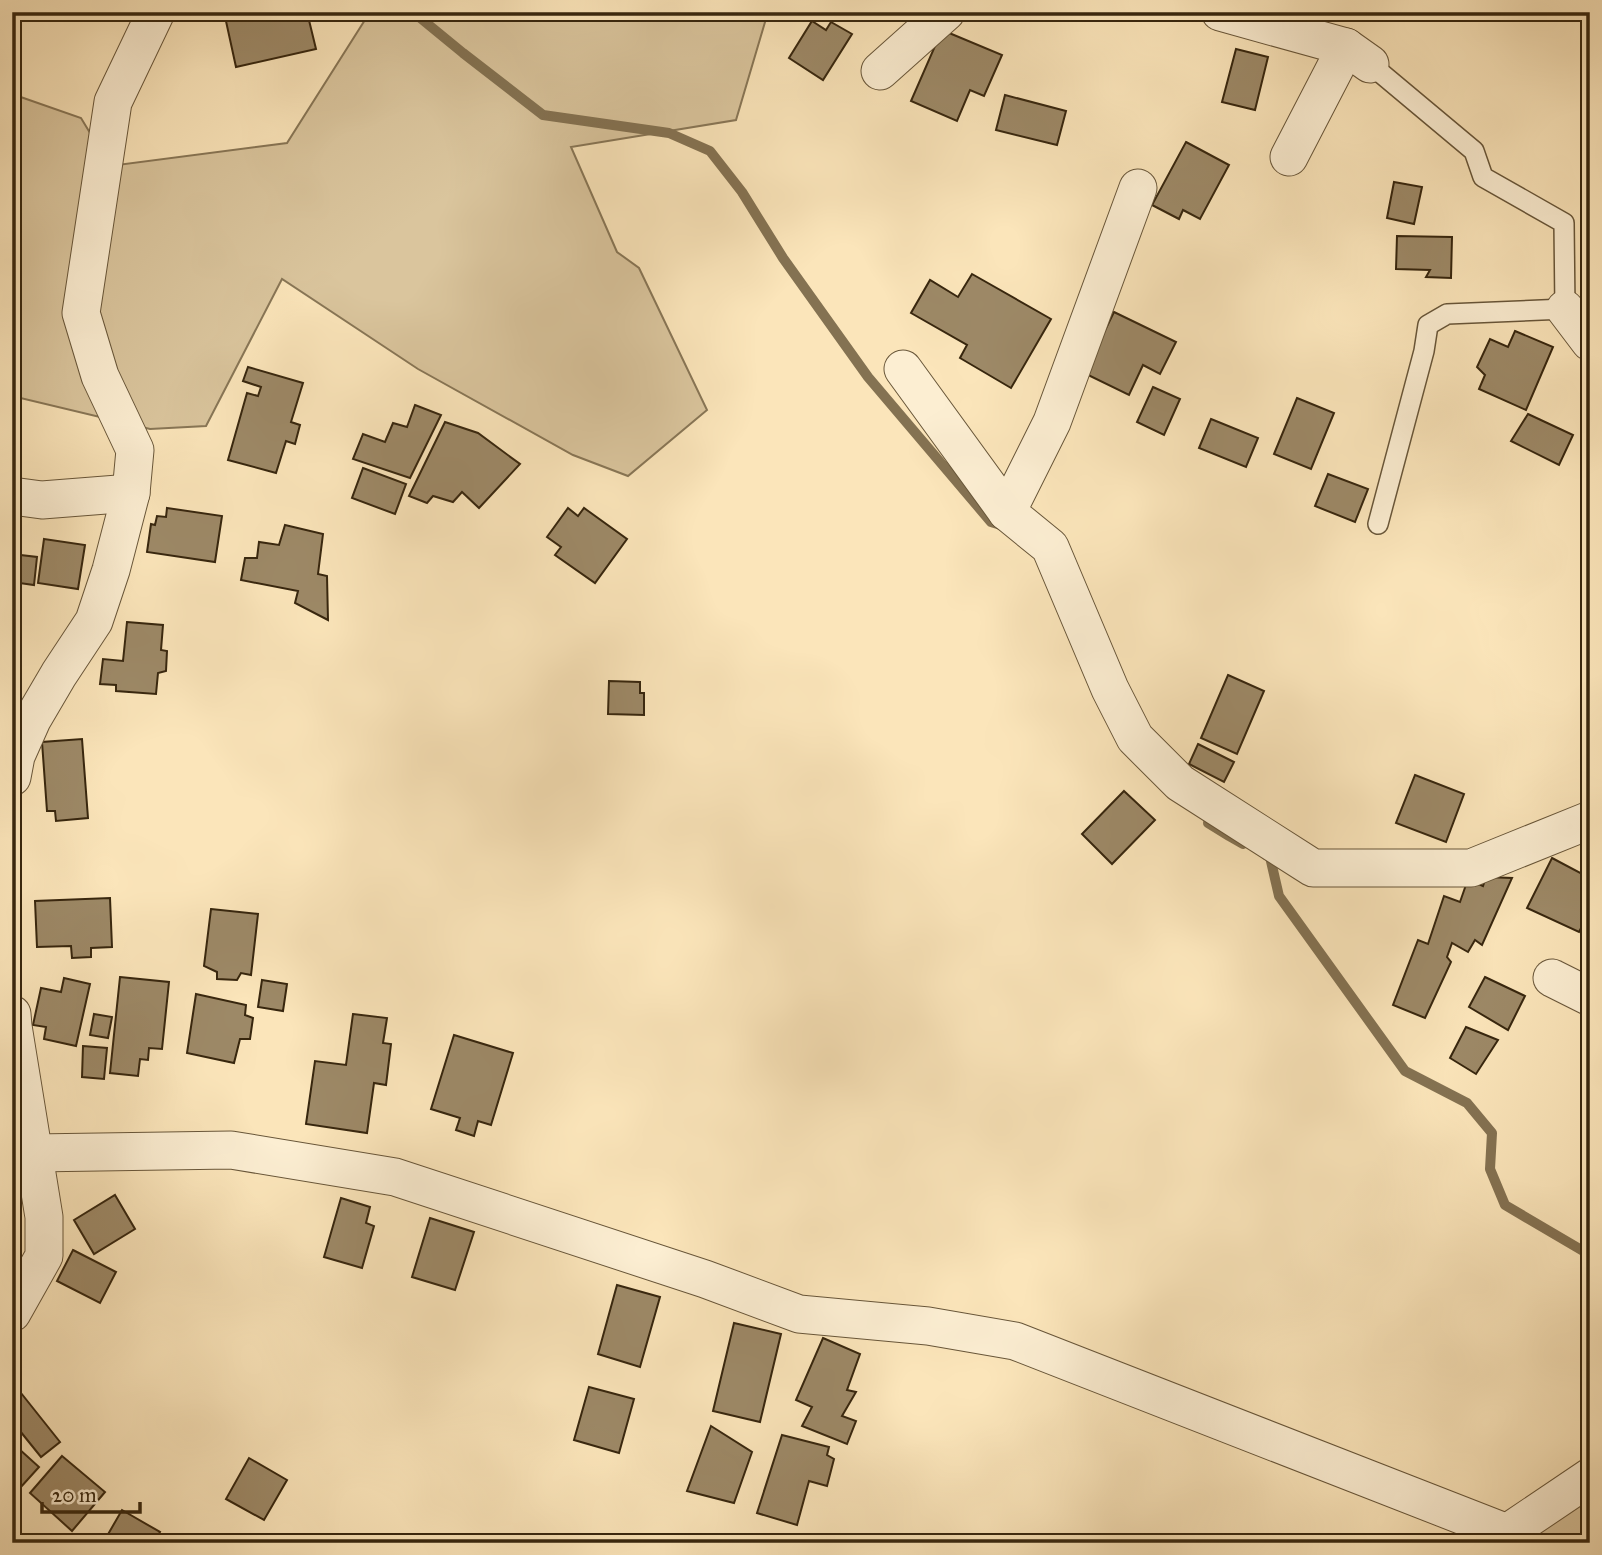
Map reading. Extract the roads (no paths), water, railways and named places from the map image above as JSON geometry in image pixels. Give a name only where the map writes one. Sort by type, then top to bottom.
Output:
[{"type":"street","points":[[12,776],[16,756],[32,720],[94,621],[111,570],[131,493],[135,450],[100,376],[81,313],[113,103],[156,12]]},
{"type":"street","points":[[880,71],[946,12]]},
{"type":"street","points":[[1220,12],[1358,56],[1289,158]]},
{"type":"street","points":[[1007,512],[1052,422],[1138,188]]},
{"type":"street","points":[[1565,309],[1590,342]]},
{"type":"street","points":[[903,369],[1007,512],[1050,547],[1110,689],[1135,738],[1181,783],[1314,868],[1471,868],[1590,820]]},
{"type":"street","points":[[12,496],[41,500],[131,493]]},
{"type":"street","points":[[1552,978],[1590,997]]},
{"type":"street","points":[[12,1014],[23,1153],[44,1217],[44,1256],[12,1313]]},
{"type":"street","points":[[23,1153],[231,1150],[395,1177],[705,1279],[799,1314],[928,1326],[1015,1341],[1501,1538],[1590,1477]]},
{"type":"lane","points":[[1358,56],[1474,152],[1483,177],[1564,223],[1565,309],[1447,314],[1428,325],[1424,351],[1378,524]]},
{"type":"waterway","points":[[413,12],[543,115],[669,133],[710,151],[742,192],[783,258],[868,377],[991,522],[1004,526]]},
{"type":"waterway","points":[[1208,823],[1243,844]]},
{"type":"waterway","points":[[1266,855],[1270,857],[1279,896],[1405,1071],[1467,1103],[1492,1133],[1490,1169],[1505,1205],[1590,1255]]}]
